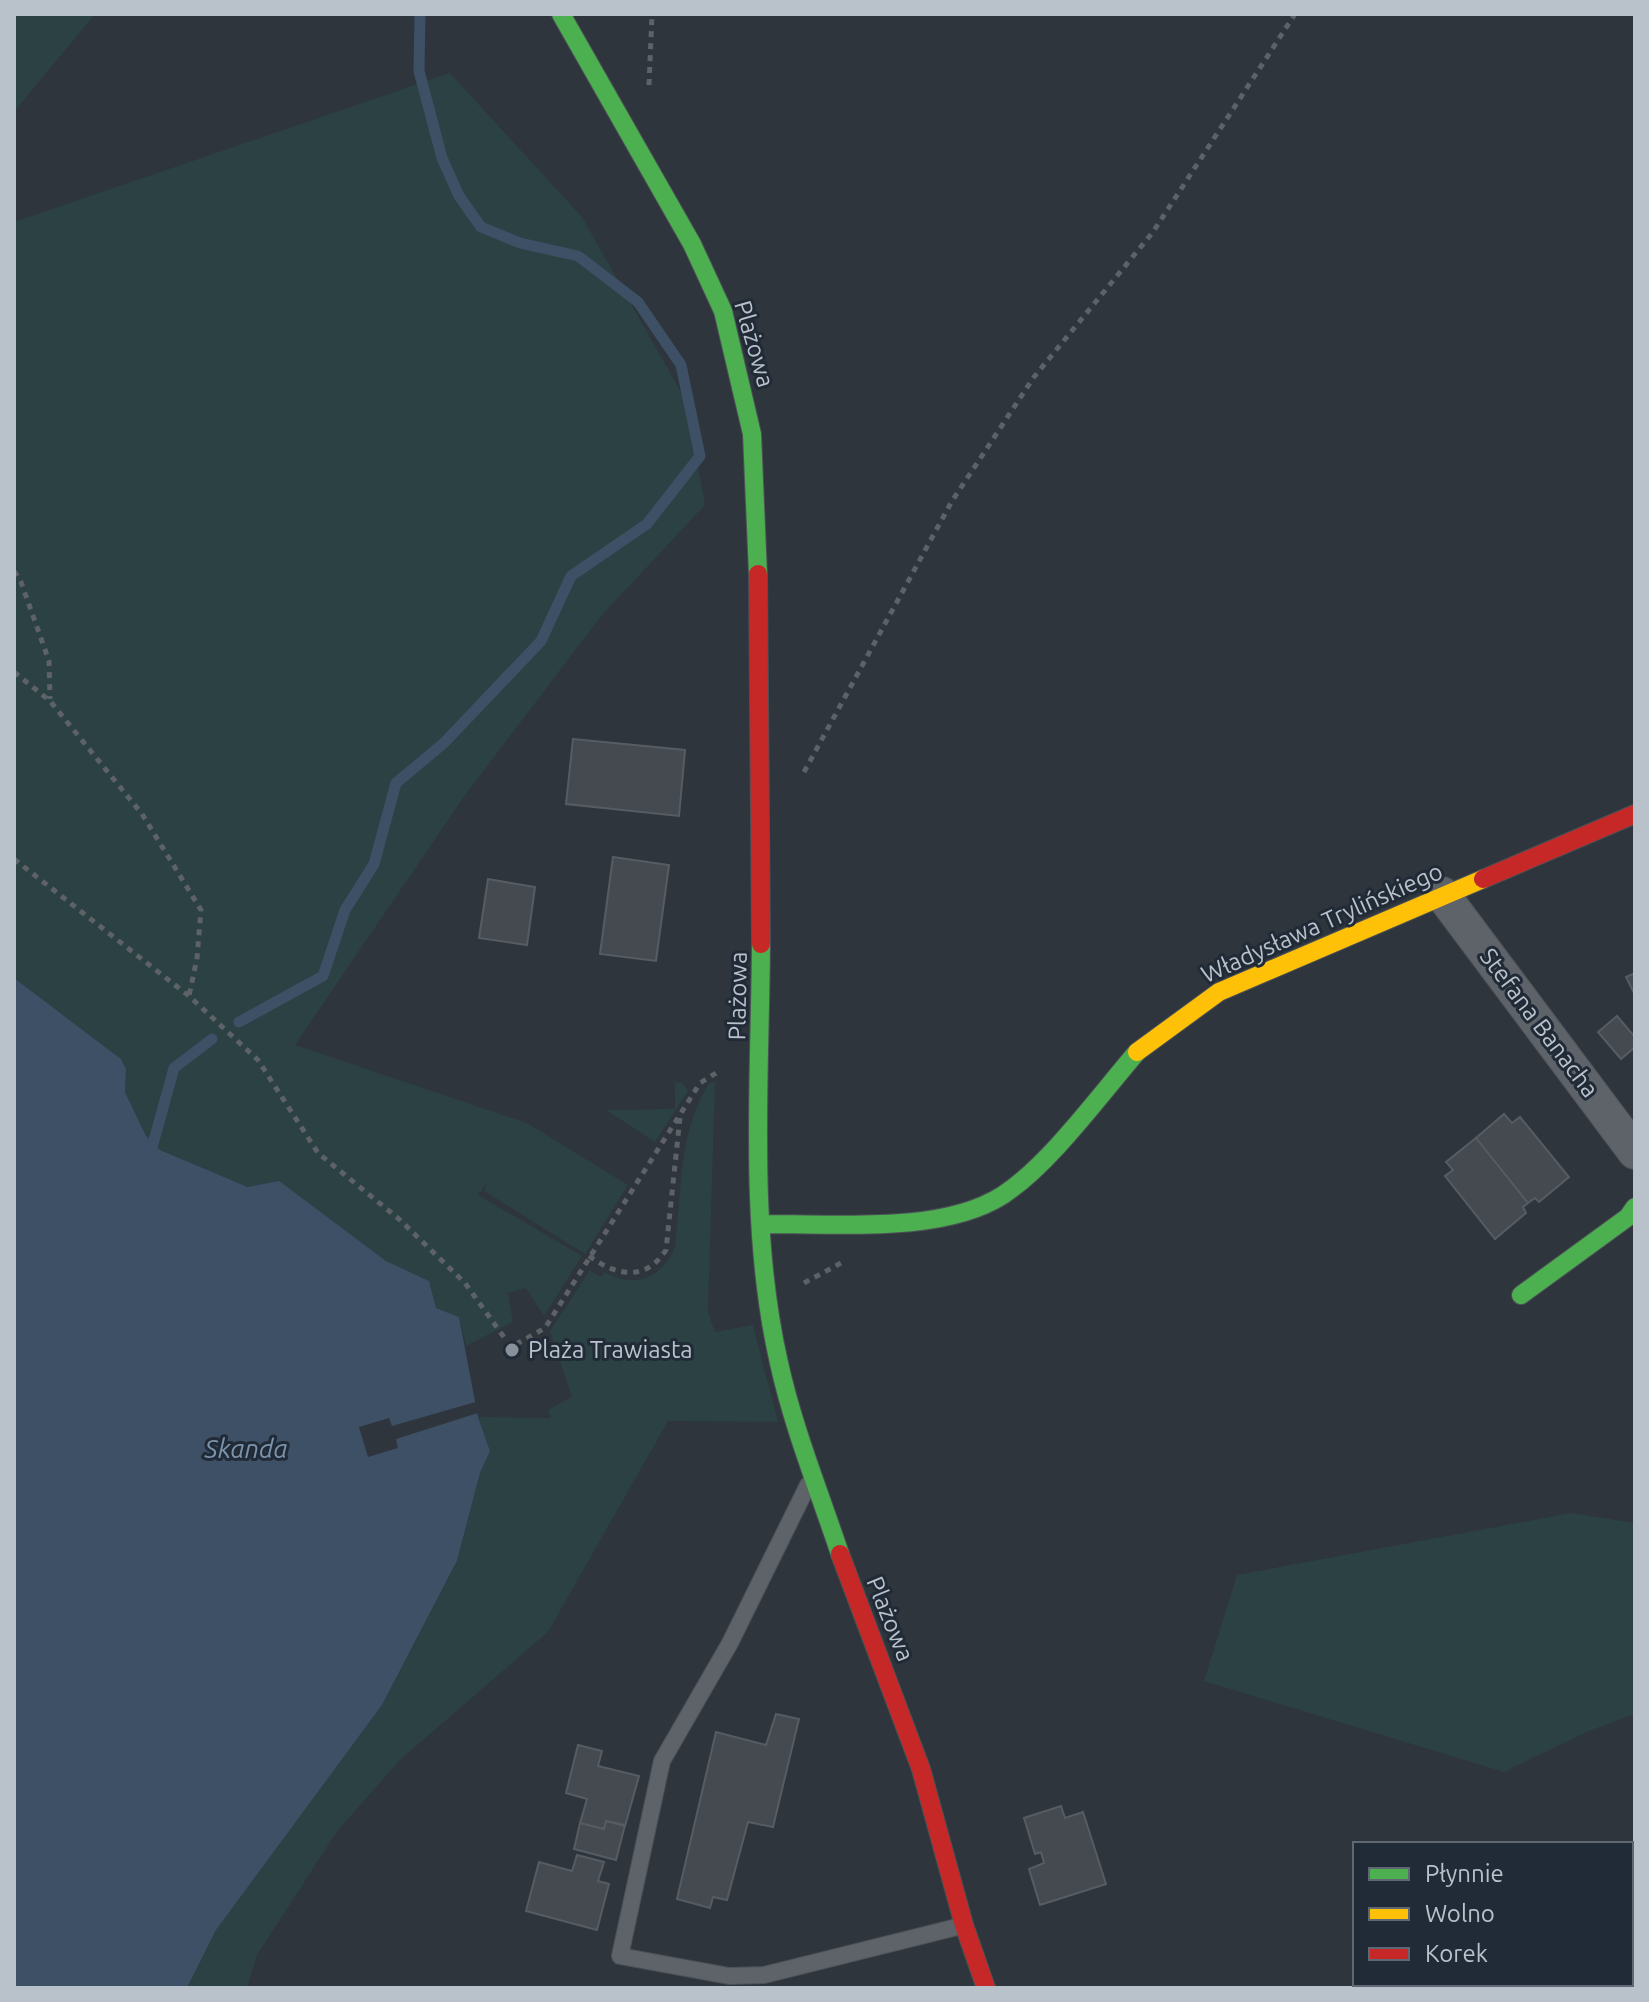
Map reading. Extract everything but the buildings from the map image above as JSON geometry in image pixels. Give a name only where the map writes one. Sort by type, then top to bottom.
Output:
[{"type":"street","name":"Plażowa","points":[[561,14],[692,244],[717,298],[738,365],[752,434],[762,788],[761,1224],[767,1291],[779,1364],[850,1587],[921,1769],[964,1925],[986,1988]]},
{"type":"street","name":"Władysława Trylińskiego","points":[[761,1224],[921,1221],[968,1212],[1002,1196],[1063,1139],[1142,1047],[1219,992],[1635,814]]},
{"type":"street","name":"Stefana Banacha","points":[[1442,894],[1635,1152]]},
{"type":"street","points":[[1521,1295],[1628,1217],[1635,1207]]},
{"type":"lane","points":[[814,1473],[730,1643],[662,1761],[620,1956],[729,1976],[764,1975],[964,1925]]},
{"type":"path","points":[[800,781],[808,760],[839,713],[952,501],[1034,377],[1153,232],[1295,14]]},
{"type":"path","points":[[14,571],[21,582],[49,661],[50,701]]},
{"type":"path","points":[[14,672],[50,701],[142,814],[201,910],[197,958],[189,996]]},
{"type":"path","points":[[14,859],[189,996],[258,1060],[318,1153],[399,1219],[465,1283],[511,1347],[545,1328],[700,1083],[722,1070]]},
{"type":"path","points":[[589,1256],[610,1271],[629,1273],[657,1265],[666,1250],[680,1116]]},
{"type":"path","points":[[767,1291],[811,1281],[844,1262]]},
{"type":"green space","points":[[14,14],[95,14],[14,112]]},
{"type":"green space","points":[[450,73],[582,217],[685,399],[705,505],[601,616],[463,798],[295,1045],[527,1123],[628,1185],[585,1254],[484,1191],[487,1183],[478,1195],[582,1256],[544,1316],[526,1288],[508,1293],[513,1322],[466,1346],[459,1317],[436,1308],[429,1281],[386,1261],[279,1182],[249,1187],[160,1150],[146,1136],[125,1092],[126,1069],[121,1059],[14,978],[14,222]]},
{"type":"green space","points":[[675,1082],[683,1083],[688,1091],[655,1142],[606,1110],[675,1109]]},
{"type":"green space","points":[[715,1082],[708,1312],[715,1332],[753,1325],[778,1422],[668,1421],[548,1632],[401,1759],[338,1830],[257,1955],[247,1988],[187,1988],[216,1930],[382,1705],[457,1562],[480,1473],[490,1451],[478,1417],[551,1418],[548,1410],[572,1397],[550,1331],[590,1270],[601,1277],[604,1272],[626,1280],[636,1280],[655,1273],[669,1258],[675,1247],[686,1142],[699,1102],[709,1083]]},
{"type":"green space","points":[[1571,1513],[1635,1523],[1635,1714],[1589,1731],[1504,1772],[1204,1681],[1237,1575]]},
{"type":"water","name":"Skanda","points":[[14,978],[121,1059],[126,1069],[125,1092],[146,1136],[160,1150],[248,1187],[279,1181],[386,1261],[429,1281],[436,1308],[459,1317],[478,1417],[490,1451],[480,1473],[457,1561],[382,1705],[216,1930],[187,1988],[14,1988]]},
{"type":"pier","points":[[479,1401],[481,1412],[396,1439],[398,1448],[368,1457],[359,1427],[389,1418],[392,1426]]},
{"type":"waterway","points":[[239,1022],[323,976],[345,910],[374,864],[396,783],[444,743],[541,641],[571,576],[647,524],[700,456],[681,365],[638,302],[578,256],[520,243],[481,227],[459,196],[442,158],[419,71],[420,14]]},
{"type":"waterway","points":[[153,1144],[174,1068],[212,1039]]},
{"type":"traffic: fast","points":[[561,14],[692,244],[723,311],[752,434],[758,574]]},
{"type":"traffic: fast","points":[[761,944],[759,1207],[769,1312],[791,1411],[840,1554]]},
{"type":"traffic: fast","points":[[761,1224],[885,1224],[949,1216],[978,1208],[1003,1195],[1038,1166],[1137,1052]]},
{"type":"traffic: fast","points":[[1521,1295],[1628,1217],[1635,1207]]},
{"type":"traffic: slow","points":[[1137,1052],[1219,992],[1483,879]]},
{"type":"traffic: jam","points":[[758,574],[761,944]]},
{"type":"traffic: jam","points":[[1483,879],[1635,814]]},
{"type":"traffic: jam","points":[[840,1554],[921,1769],[964,1925],[986,1988]]},
{"type":"place","name":"Plaża Trawiasta","points":[[512,1350]]}]
